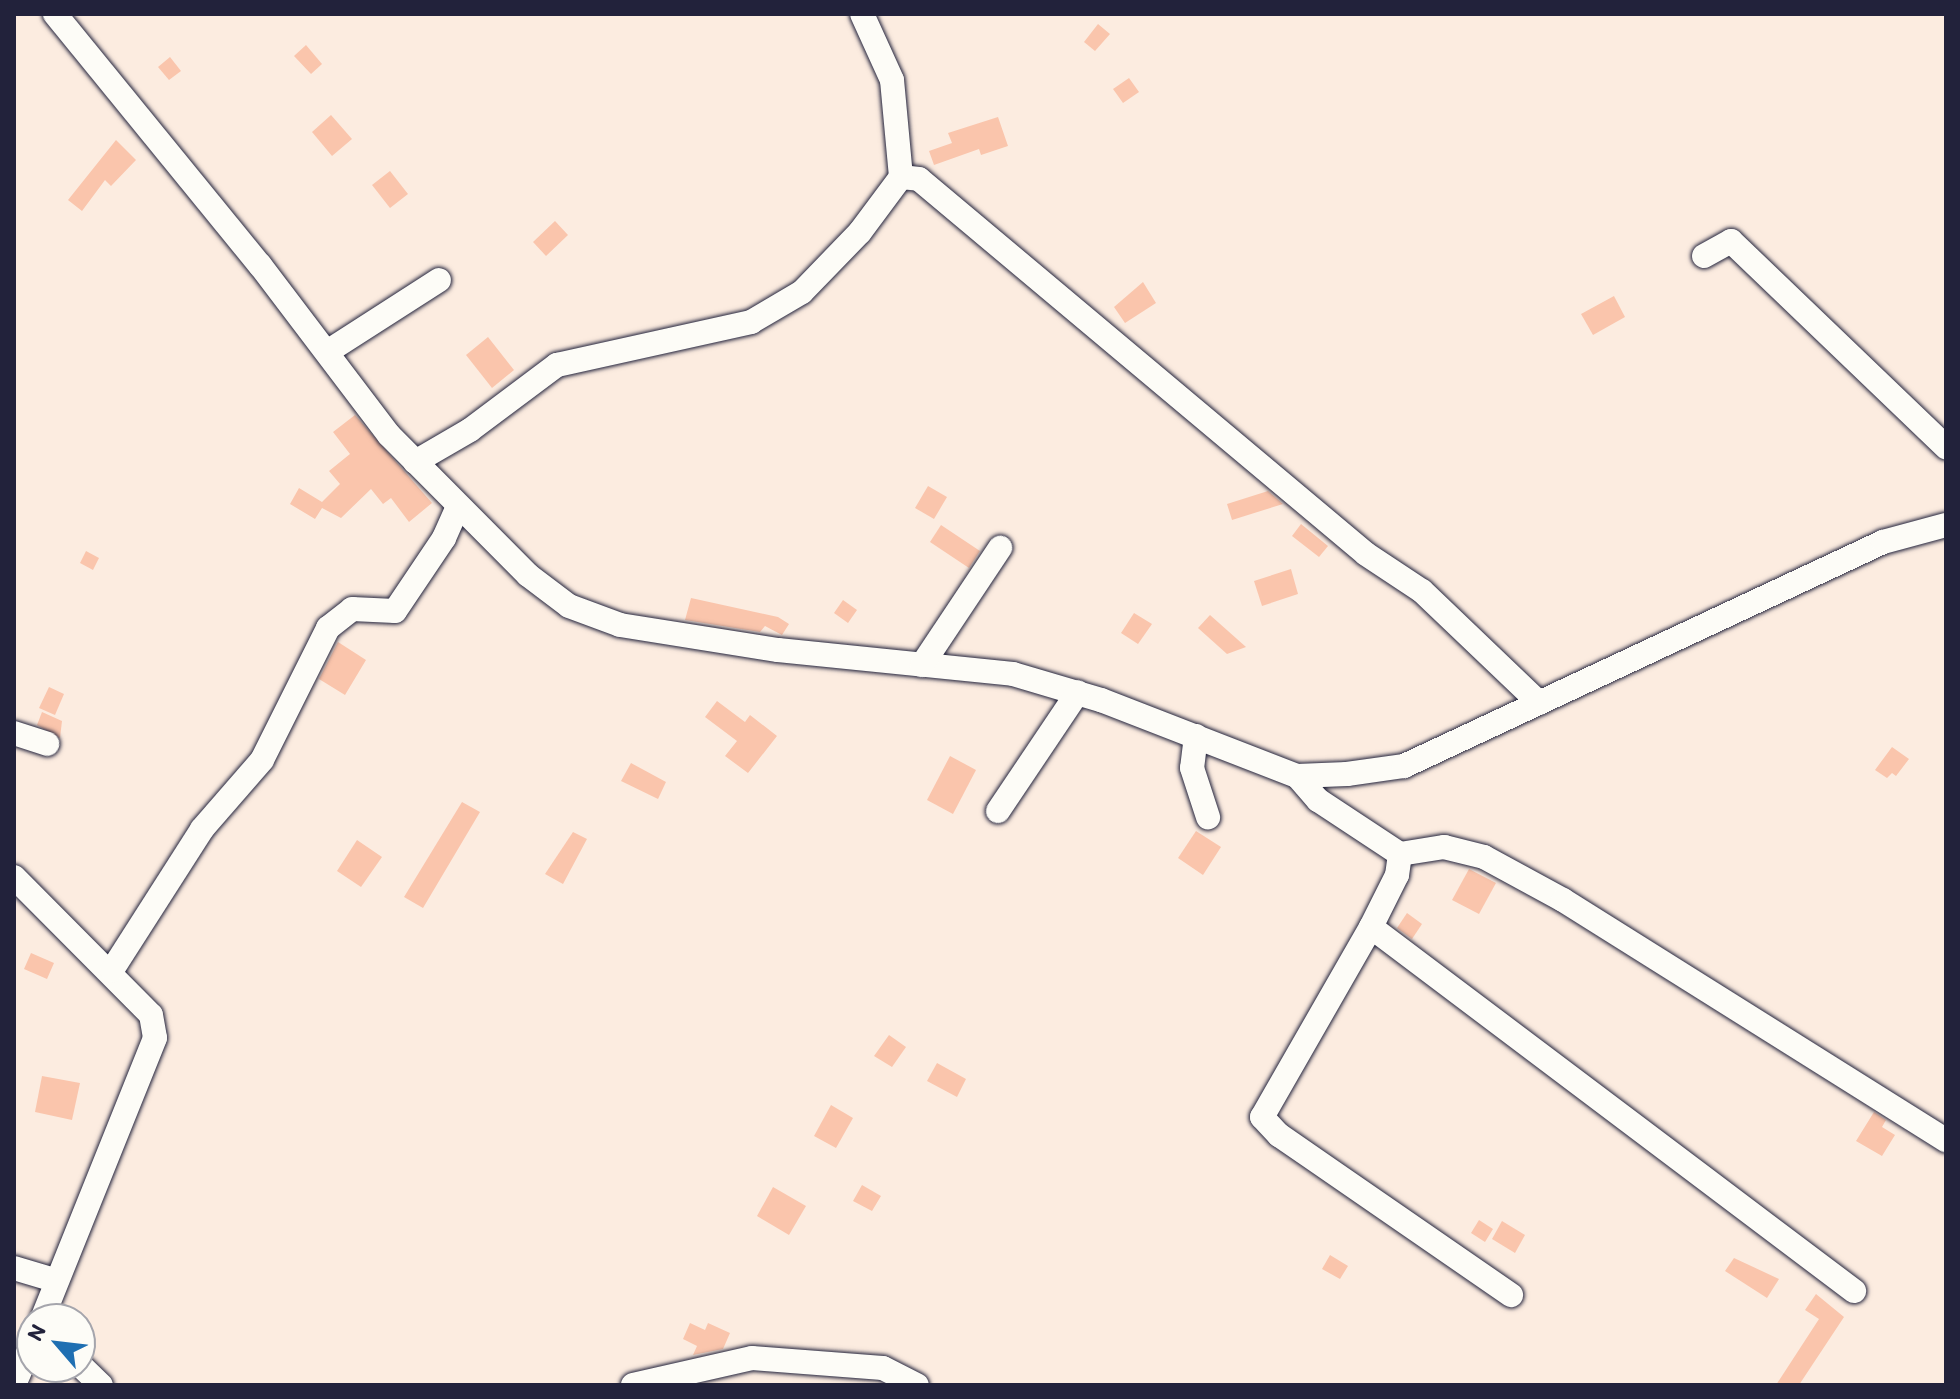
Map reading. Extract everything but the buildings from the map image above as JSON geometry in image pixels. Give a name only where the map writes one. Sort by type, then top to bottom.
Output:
[{"type":"street","points":[[55,14],[415,462],[458,507],[569,606],[620,625],[677,637],[1013,674],[1078,692],[1297,776],[1404,766],[1883,542],[1946,525]]},
{"type":"street","points":[[415,462],[470,430],[557,365],[751,322],[802,292],[860,232],[901,177],[892,80],[862,14]]},
{"type":"street","points":[[901,177],[919,179],[1366,554],[1422,591],[1539,703]]},
{"type":"street","points":[[1704,256],[1731,241],[1946,447]]},
{"type":"street","points":[[327,352],[439,280]]},
{"type":"street","points":[[112,970],[202,829],[262,760],[328,628],[352,609],[395,611],[426,569],[458,507]]},
{"type":"street","points":[[922,665],[1000,548]]},
{"type":"street","points":[[998,811],[1078,692]]},
{"type":"street","points":[[14,733],[47,744]]},
{"type":"street","points":[[1196,736],[1192,768],[1208,817]]},
{"type":"street","points":[[1297,776],[1318,800],[1400,854],[1444,847],[1484,857],[1563,900],[1946,1140]]},
{"type":"street","points":[[1400,854],[1397,875],[1371,927],[1262,1117],[1279,1135],[1511,1295]]},
{"type":"street","points":[[14,877],[112,970],[151,1015],[155,1038],[144,1075],[54,1280],[47,1303]]},
{"type":"street","points":[[1371,927],[1854,1291]]},
{"type":"street","points":[[14,1268],[54,1280]]},
{"type":"street","points":[[633,1385],[752,1358],[883,1368],[917,1385]]}]
